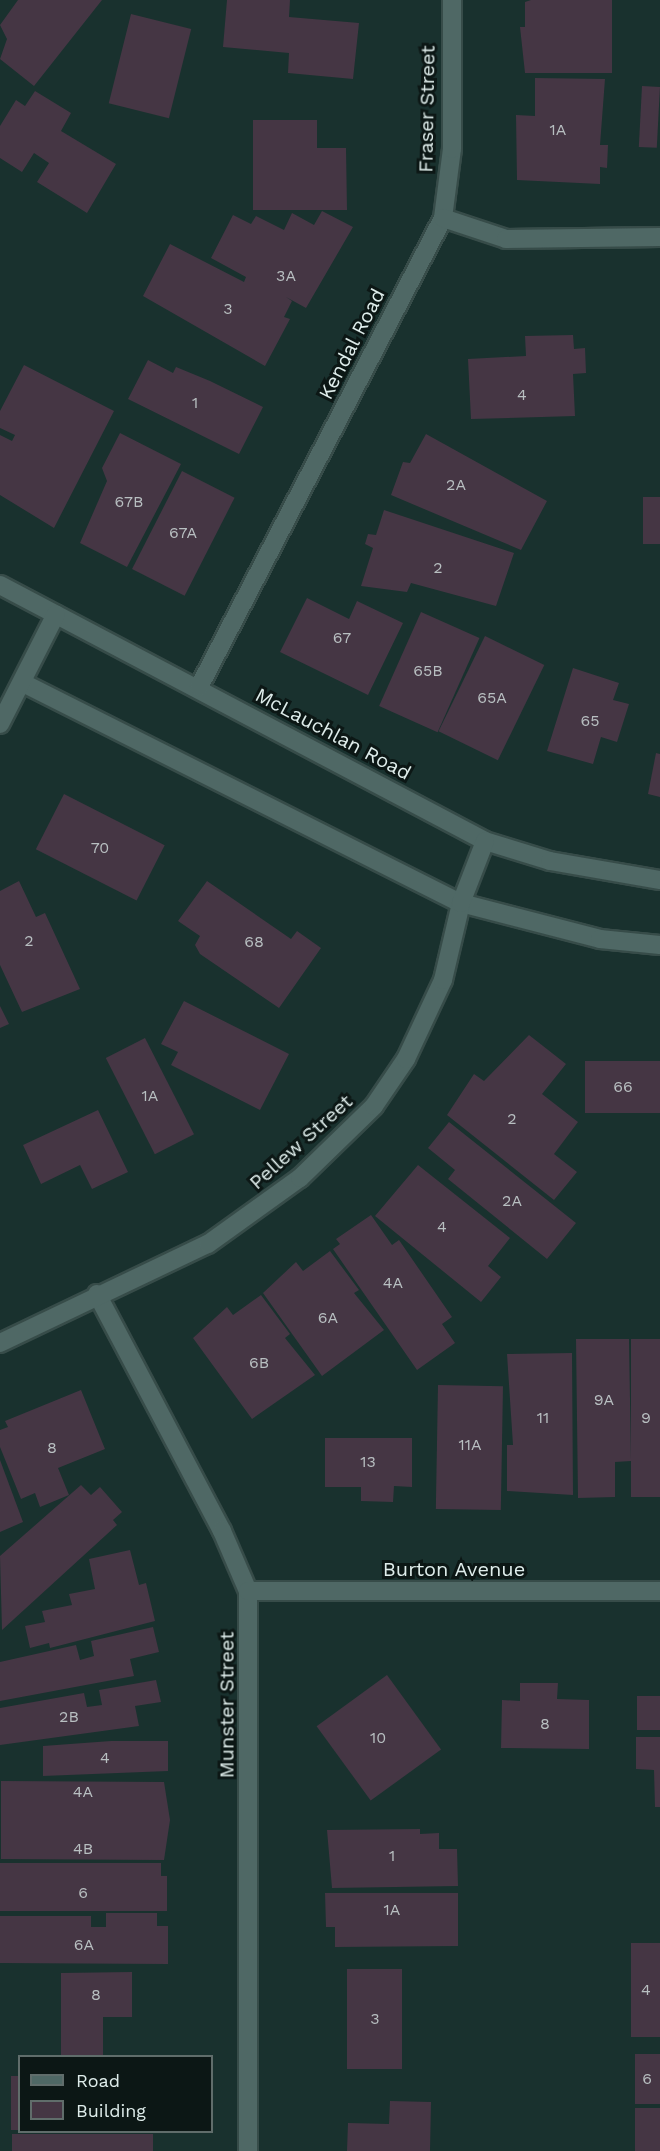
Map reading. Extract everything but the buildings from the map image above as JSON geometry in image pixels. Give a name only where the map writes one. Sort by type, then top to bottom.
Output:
[{"type":"street","name":"Fraser Street","points":[[442,218],[452,149],[452,0]]},
{"type":"street","points":[[442,218],[506,239],[660,237]]},
{"type":"street","name":"Kendal Road","points":[[200,687],[442,218]]},
{"type":"street","name":"McLauchlan Road","points":[[0,585],[200,687],[485,841],[550,861],[660,880]]},
{"type":"street","points":[[0,724],[23,683],[56,614]]},
{"type":"street","points":[[23,683],[461,903],[600,939],[660,945]]},
{"type":"street","name":"Pellew Street","points":[[0,1342],[97,1294],[208,1244],[255,1213],[374,1106],[406,1059],[443,980],[461,903],[485,841]]},
{"type":"street","name":"Munster Street","points":[[97,1294],[222,1531],[248,1591],[248,2151]]},
{"type":"street","name":"Burton Avenue","points":[[248,1591],[660,1591]]}]
